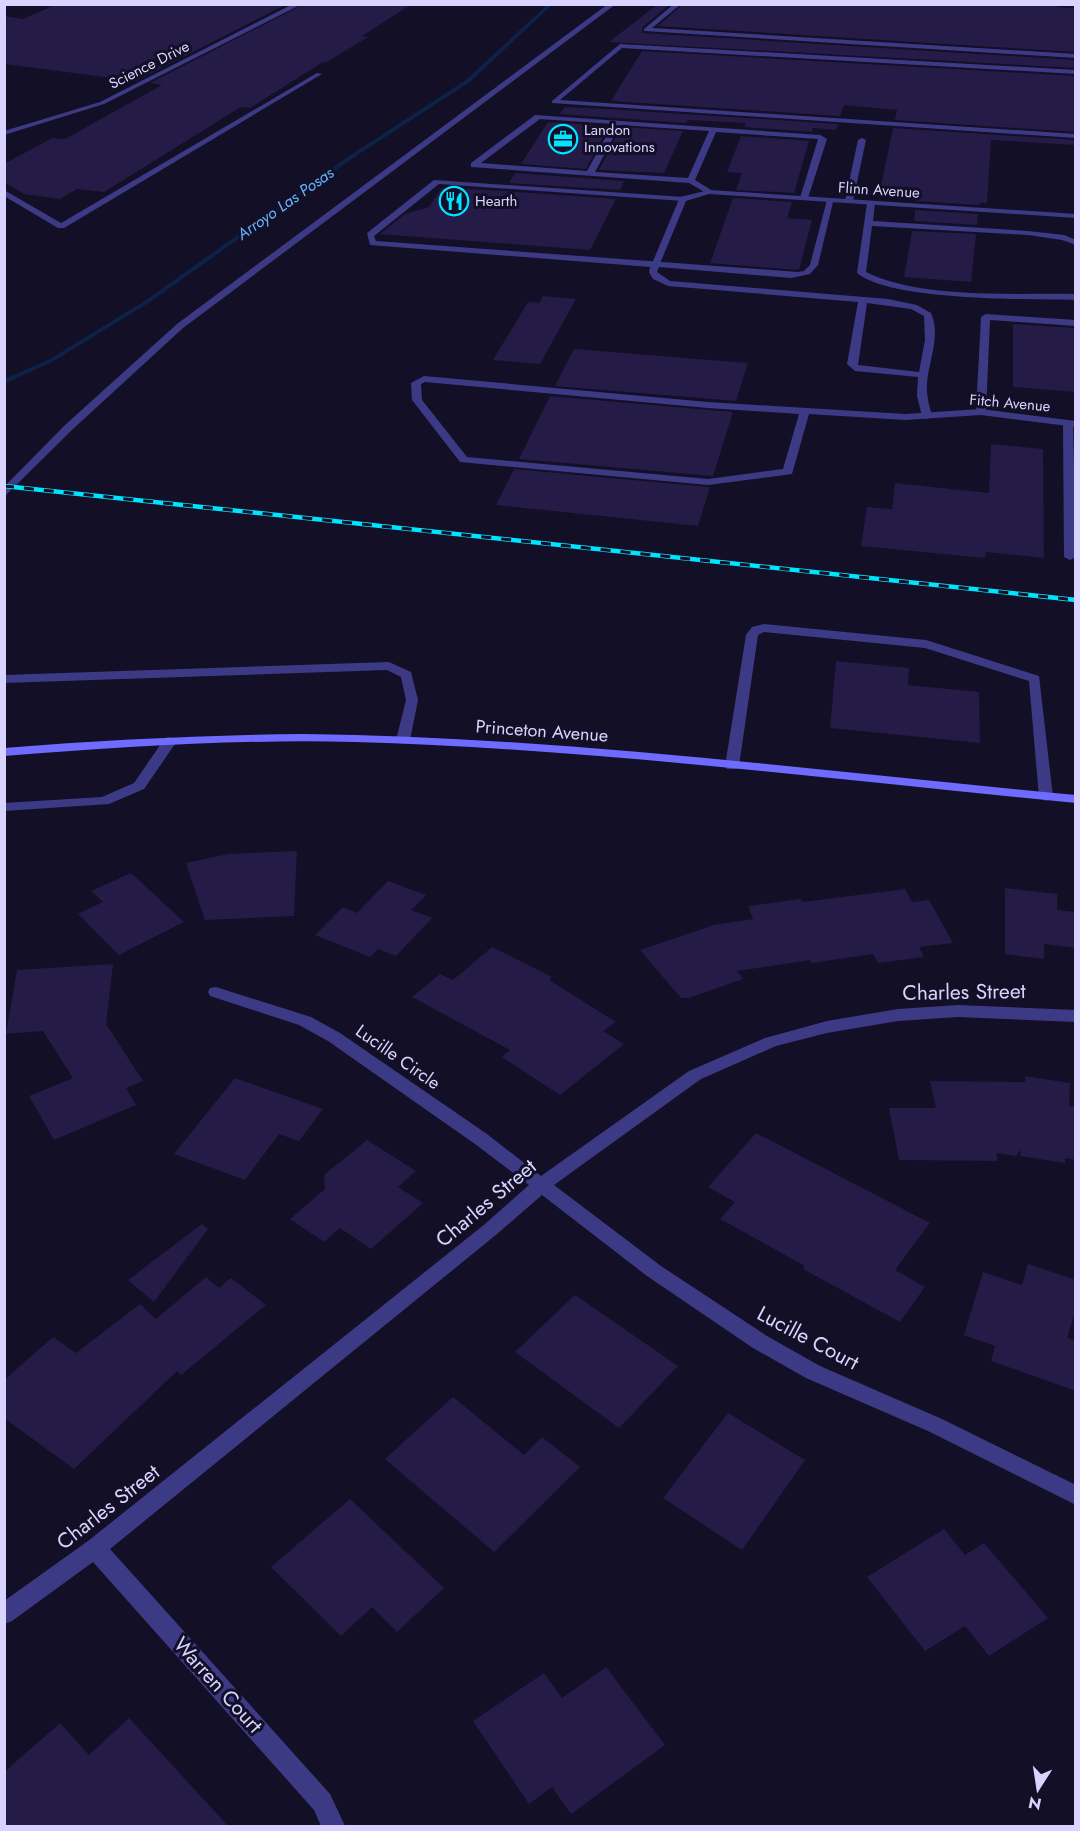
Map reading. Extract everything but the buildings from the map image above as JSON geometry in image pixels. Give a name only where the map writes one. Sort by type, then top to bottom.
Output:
[{"type":"street","name":"Science Drive","points":[[4,133],[102,104],[298,4]]},
{"type":"street","points":[[4,494],[69,427],[180,326],[613,4]]},
{"type":"street","points":[[678,4],[646,30],[1076,56]]},
{"type":"street","points":[[1076,72],[620,46],[554,102],[1076,136]]},
{"type":"street","points":[[4,192],[62,226],[319,74]]},
{"type":"street","points":[[708,192],[691,181],[474,165],[538,117],[823,139],[804,198]]},
{"type":"street","points":[[590,173],[618,122]]},
{"type":"street","points":[[691,181],[713,131]]},
{"type":"street","points":[[849,201],[862,140]]},
{"type":"street","name":"Flinn Avenue","points":[[655,265],[373,243],[370,235],[436,182],[682,199],[708,192],[1076,216]]},
{"type":"street","points":[[682,199],[653,272],[656,277],[668,283],[863,299],[914,307],[928,315],[932,325],[923,375],[922,398],[927,416]]},
{"type":"street","points":[[655,265],[804,275],[811,271],[814,265],[831,200]]},
{"type":"street","points":[[871,203],[861,273],[869,279],[913,289],[1076,297]]},
{"type":"street","points":[[869,223],[1028,234],[1064,238],[1076,243]]},
{"type":"street","points":[[863,299],[852,364],[855,368],[923,375]]},
{"type":"street","points":[[981,412],[986,317],[1076,323]]},
{"type":"street","name":"Fitch Avenue","points":[[805,411],[788,472],[708,482],[465,460],[417,400],[416,384],[424,379],[708,405],[905,417],[981,412],[1072,424]]},
{"type":"street","points":[[1070,557],[1072,424]]},
{"type":"street","points":[[732,766],[752,635],[756,630],[764,628],[926,644],[1035,679],[1046,797]]},
{"type":"street","points":[[4,679],[389,666],[407,675],[412,699],[403,740]]},
{"type":"street","name":"Princeton Avenue","points":[[4,752],[170,741],[288,738],[403,740],[732,766],[1076,799]]},
{"type":"street","points":[[4,807],[104,801],[140,786],[170,741]]},
{"type":"street","name":"Lucille Circle","points":[[216,992],[304,1021],[334,1037],[481,1139],[541,1185]]},
{"type":"street","name":"Charles Street","points":[[4,1614],[95,1548],[491,1229],[541,1185],[695,1075],[771,1042],[827,1027],[898,1015],[958,1011],[1076,1016]]},
{"type":"street","name":"Lucille Court","points":[[541,1185],[654,1271],[760,1342],[813,1372],[935,1425],[1076,1496]]},
{"type":"street","name":"Warren Court","points":[[95,1548],[322,1802],[333,1827]]},
{"type":"waterway","name":"Arroyo Las Posas","points":[[4,382],[52,360],[148,301],[351,157],[468,81],[551,4]]},
{"type":"railway","points":[[4,486],[1076,600]]},
{"type":"place","name":"Landon Innovations","points":[[563,139]]},
{"type":"place","name":"Hearth","points":[[454,201]]}]
